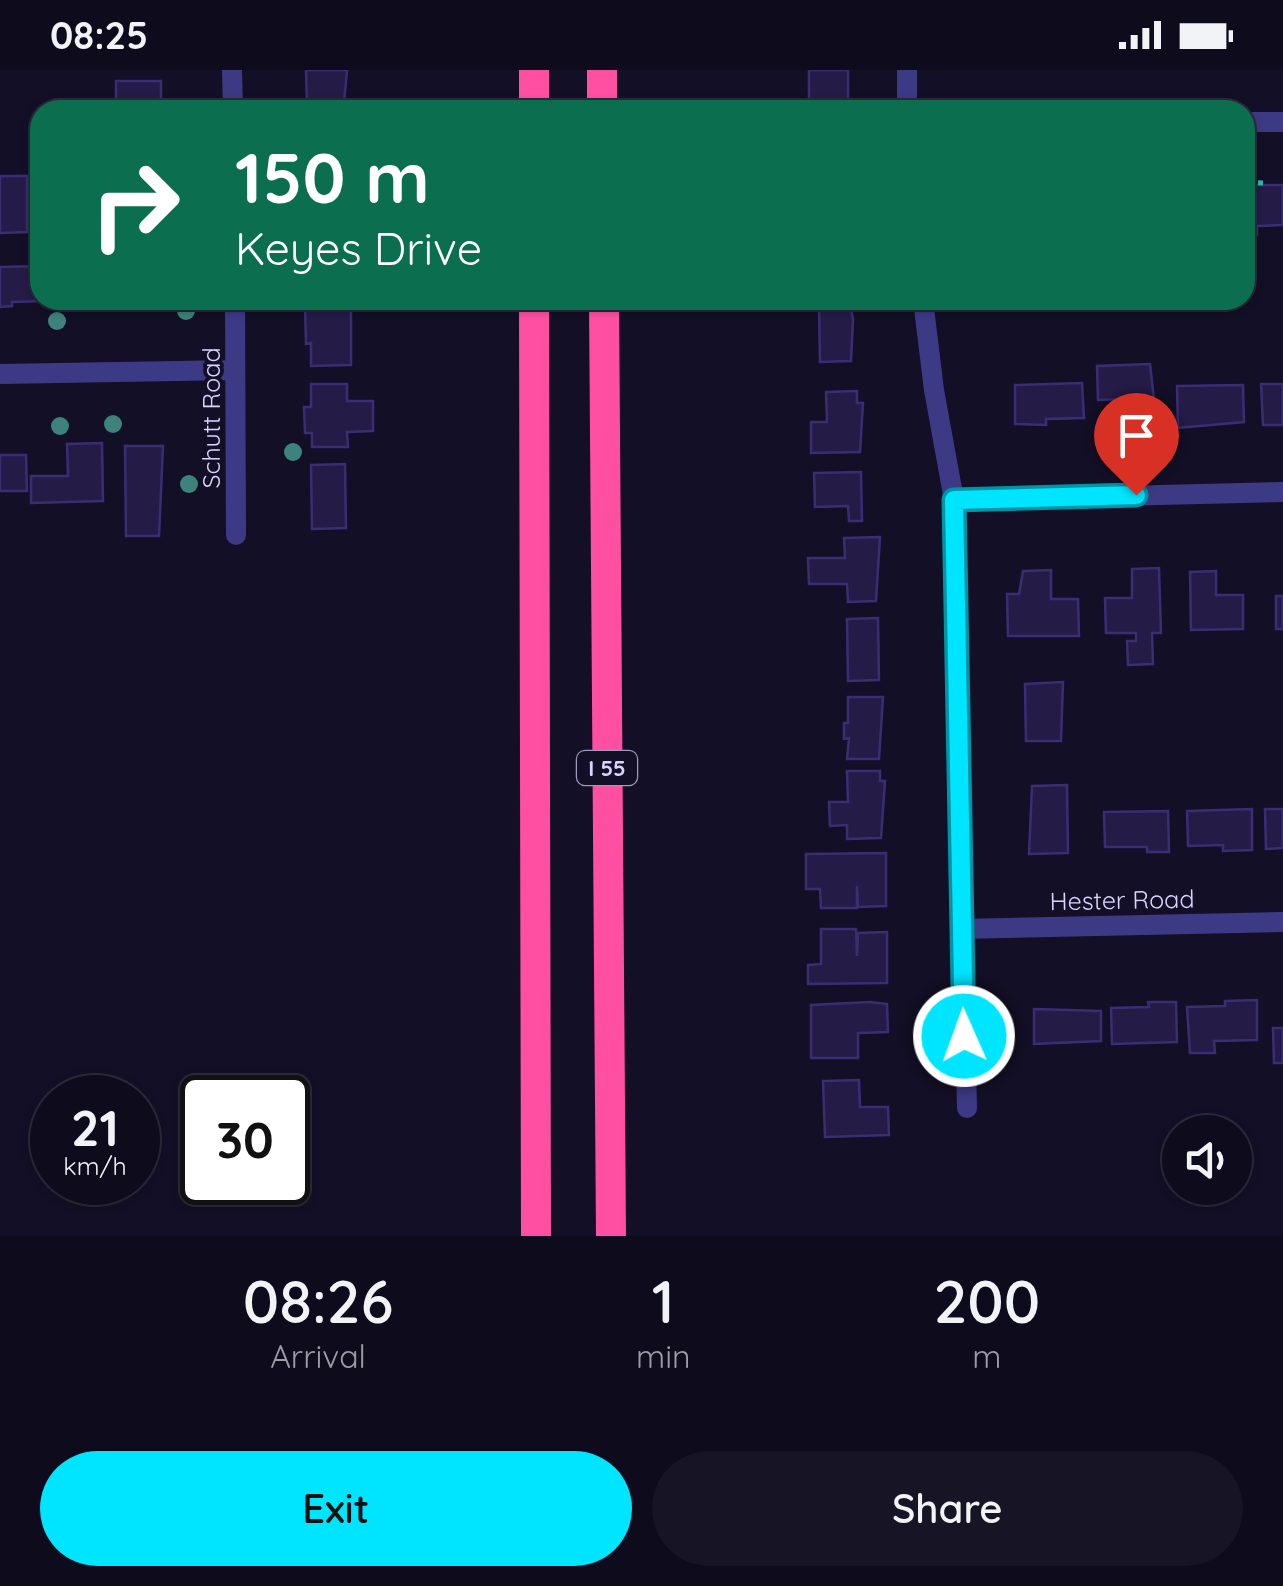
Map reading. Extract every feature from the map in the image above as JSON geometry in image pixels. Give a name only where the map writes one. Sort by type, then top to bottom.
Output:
[{"type":"highway","points":[[534,70],[534,100]]},
{"type":"highway","points":[[602,70],[602,100]]},
{"type":"highway","points":[[534,310],[536,1236]]},
{"type":"highway","name":"I 55","points":[[604,310],[611,1236]]},
{"type":"street","points":[[232,70],[232,100]]},
{"type":"street","points":[[906,70],[907,100]]},
{"type":"street","points":[[1255,122],[1283,122]]},
{"type":"street","name":"Schutt Road","points":[[235,310],[236,535]]},
{"type":"street","points":[[924,310],[954,500],[966,1108]]},
{"type":"street","points":[[0,374],[235,370]]},
{"type":"street","points":[[954,500],[1283,492]]},
{"type":"street","name":"Hester Road","points":[[962,928],[1283,922]]},
{"type":"path","points":[[1255,183],[1264,183]]},
{"type":"building","points":[[306,70],[347,70],[344,100],[307,100]]},
{"type":"building","points":[[809,70],[848,70],[848,100],[809,100]]},
{"type":"building","points":[[116,81],[161,81],[161,100],[116,100]]},
{"type":"building","points":[[0,176],[27,176],[27,232],[0,233]]},
{"type":"building","points":[[1255,185],[1283,185],[1283,225],[1257,226],[1257,235]]},
{"type":"building","points":[[30,266],[30,301],[0,307],[0,267]]},
{"type":"building","points":[[305,310],[351,310],[351,365],[311,366],[311,343],[306,344]]},
{"type":"building","points":[[819,310],[851,310],[851,361],[820,362]]},
{"type":"building","points":[[1150,364],[1157,426],[1130,427],[1129,399],[1098,400],[1097,366]]},
{"type":"building","points":[[1082,383],[1084,418],[1046,419],[1046,425],[1015,424],[1015,385]]},
{"type":"building","points":[[311,384],[347,384],[347,401],[373,401],[373,431],[347,432],[348,447],[312,447],[312,433],[305,433],[304,407],[311,407]]},
{"type":"building","points":[[1261,384],[1283,384],[1283,425],[1263,425]]},
{"type":"building","points":[[1243,385],[1244,422],[1178,428],[1177,386]]},
{"type":"building","points":[[857,391],[857,403],[863,403],[860,452],[811,453],[811,422],[827,422],[826,392]]},
{"type":"building","points":[[102,443],[103,501],[31,503],[31,476],[68,476],[67,444]]},
{"type":"building","points":[[125,446],[163,446],[159,536],[126,536]]},
{"type":"building","points":[[0,455],[26,455],[27,491],[0,491]]},
{"type":"building","points":[[345,464],[346,528],[312,529],[311,465]]},
{"type":"building","points":[[861,472],[862,521],[849,521],[848,506],[815,507],[814,473]]},
{"type":"building","points":[[880,537],[876,601],[848,602],[847,584],[809,584],[808,558],[845,558],[844,538]]},
{"type":"building","points":[[1159,568],[1161,633],[1152,633],[1153,664],[1128,665],[1127,641],[1136,641],[1136,633],[1106,633],[1105,598],[1132,598],[1132,569]]},
{"type":"building","points":[[1051,570],[1051,599],[1078,599],[1079,636],[1008,636],[1007,594],[1019,594],[1023,571]]},
{"type":"building","points":[[1216,571],[1216,595],[1243,595],[1243,629],[1191,630],[1190,572]]},
{"type":"building","points":[[1276,596],[1283,596],[1283,629],[1276,629]]},
{"type":"building","points":[[878,618],[879,680],[848,681],[847,619]]},
{"type":"building","points":[[1063,682],[1061,741],[1026,741],[1025,684]]},
{"type":"building","points":[[848,697],[883,697],[879,759],[847,759],[849,738],[844,739],[844,723],[848,723]]},
{"type":"building","points":[[847,771],[880,771],[880,781],[885,781],[881,838],[847,839],[847,825],[830,826],[829,802],[848,802]]},
{"type":"building","points":[[1067,785],[1068,853],[1029,854],[1032,786]]},
{"type":"building","points":[[1252,809],[1252,850],[1223,851],[1223,845],[1188,846],[1187,811]]},
{"type":"building","points":[[1265,809],[1283,809],[1283,848],[1266,849]]},
{"type":"building","points":[[1168,811],[1169,852],[1147,852],[1147,847],[1105,847],[1104,812]]},
{"type":"building","points":[[886,853],[886,906],[858,907],[857,886],[857,908],[821,908],[820,889],[806,889],[806,854]]},
{"type":"building","points":[[821,929],[856,929],[857,956],[858,933],[887,932],[887,983],[808,984],[808,965],[821,964]]},
{"type":"building","points":[[1257,1000],[1257,1040],[1214,1041],[1215,1053],[1190,1053],[1187,1007]]},
{"type":"building","points":[[1148,1002],[1176,1002],[1177,1042],[1112,1044],[1111,1008],[1149,1007]]},
{"type":"building","points":[[887,1004],[888,1032],[858,1033],[858,1058],[811,1058],[811,1005]]},
{"type":"building","points":[[1034,1009],[1101,1011],[1101,1041],[1034,1044]]},
{"type":"building","points":[[1273,1028],[1283,1028],[1283,1063],[1274,1063]]},
{"type":"building","points":[[859,1080],[860,1107],[888,1107],[889,1135],[825,1137],[823,1081]]},
{"type":"route","points":[[964,1036],[954,500],[1136,495]]}]
